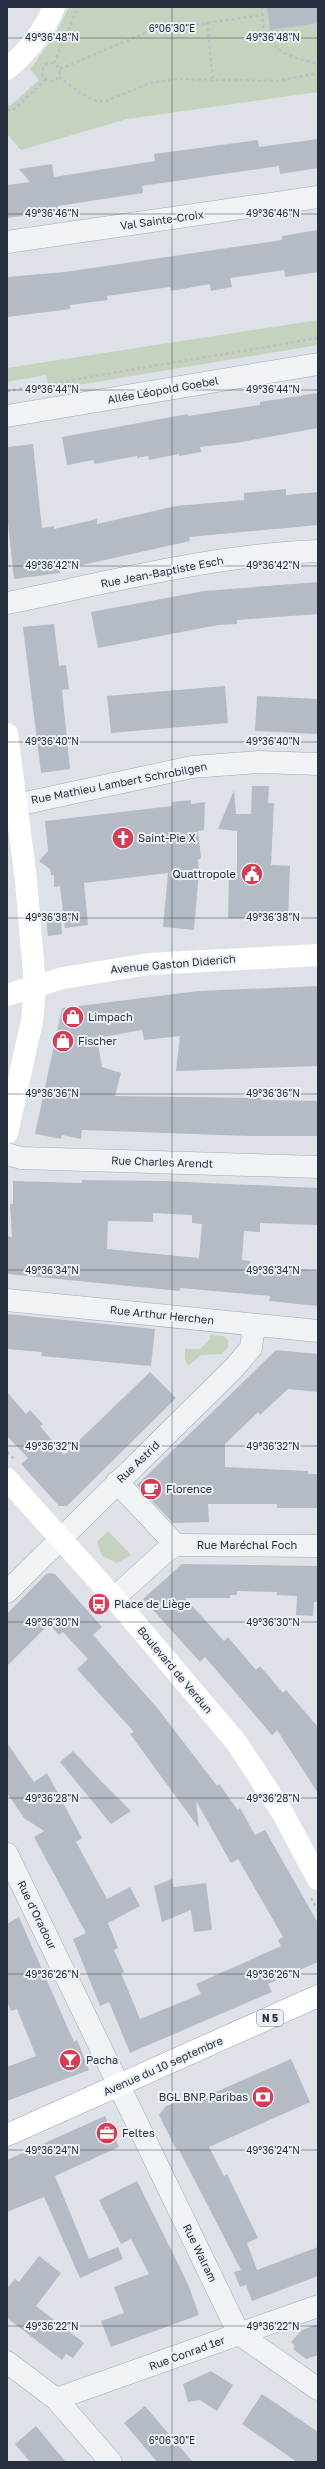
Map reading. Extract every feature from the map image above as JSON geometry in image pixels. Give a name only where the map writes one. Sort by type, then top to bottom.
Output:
[{"type":"street","points":[[7,70],[27,51],[45,26],[54,7]]},
{"type":"street","name":"Val Sainte-Croix","points":[[7,242],[318,197]]},
{"type":"street","name":"Allée Léopold Goebel","points":[[7,416],[318,364]]},
{"type":"street","name":"Rue Jean-Baptiste Esch","points":[[7,603],[212,562],[274,553],[318,551]]},
{"type":"street","points":[[7,734],[12,806],[36,986],[32,1021],[7,1133]]},
{"type":"street","name":"Rue Mathieu Lambert Schrobilgen","points":[[12,806],[192,767],[259,762],[318,764]]},
{"type":"street","name":"Avenue Gaston Diderich","points":[[7,995],[36,986],[100,971],[148,964],[318,955]]},
{"type":"street","name":"Rue Charles Arendt","points":[[7,1154],[21,1158],[318,1167]]},
{"type":"street","name":"Rue Arthur Herchen","points":[[7,1300],[318,1331]]},
{"type":"street","name":"Rue Astrid","points":[[7,1592],[234,1368],[251,1348],[254,1325]]},
{"type":"street","name":"Boulevard de Verdun","points":[[7,1479],[114,1598],[236,1742],[282,1812],[314,1887]]},
{"type":"street","points":[[114,1598],[166,1551],[176,1545],[117,1482]]},
{"type":"street","name":"Rue Maréchal Foch","points":[[176,1545],[318,1546]]},
{"type":"street","name":"Rue d'Oradour","points":[[7,1854],[119,2085]]},
{"type":"street","name":"Avenue du 10 septembre","points":[[7,2135],[318,1996]]},
{"type":"street","name":"Rue Walram","points":[[119,2085],[239,2334],[318,2389]]},
{"type":"street","name":"Rue Conrad 1er","points":[[56,2399],[318,2306]]},
{"type":"street","points":[[7,2362],[56,2399],[110,2462]]},
{"type":"path","points":[[54,63],[78,7]]},
{"type":"path","points":[[262,7],[264,32],[273,43],[290,56],[318,63]]},
{"type":"path","points":[[60,69],[150,31],[263,15]]},
{"type":"path","points":[[207,22],[213,80]]},
{"type":"path","points":[[54,63],[60,69]]},
{"type":"path","points":[[54,63],[44,66],[42,72],[46,79],[53,81],[59,77],[60,69]]},
{"type":"path","points":[[59,77],[82,94],[96,101],[106,101],[150,83],[176,79],[277,80],[318,73]]},
{"type":"path","points":[[7,110],[13,110],[46,79]]},
{"type":"path","points":[[7,391],[318,338]]},
{"type":"path","points":[[314,1887],[318,1911]]},
{"type":"green space","points":[[69,7],[318,7],[318,92],[127,119],[21,150],[7,134],[7,103],[10,106],[39,80],[30,69],[55,35]]},
{"type":"green space","points":[[318,320],[318,345],[49,390],[46,375],[7,382],[7,368]]},
{"type":"green space","points":[[210,1335],[224,1336],[228,1341],[228,1347],[222,1354],[201,1355],[188,1366],[185,1360],[185,1349],[200,1349],[210,1339]]},
{"type":"green space","points":[[108,1531],[131,1555],[117,1563],[102,1556],[97,1542]]},
{"type":"building","points":[[267,7],[318,7],[318,23],[270,30]]},
{"type":"building","points":[[318,139],[318,168],[280,174],[279,166],[142,186],[143,193],[58,206],[59,211],[7,218],[7,185],[30,182],[19,169],[52,164],[54,177],[155,161],[154,154],[258,140],[259,147]]},
{"type":"building","points":[[318,230],[318,272],[285,277],[284,270],[230,278],[232,287],[211,291],[210,284],[171,291],[170,287],[107,296],[108,300],[70,305],[70,309],[7,317],[7,277],[65,272],[282,240],[282,236]]},
{"type":"building","points":[[318,393],[318,428],[236,443],[200,447],[201,452],[179,456],[179,454],[149,460],[148,456],[137,458],[137,456],[94,464],[94,460],[67,465],[62,437],[188,414],[188,416],[260,405],[260,402]]},
{"type":"building","points":[[33,444],[42,528],[54,526],[54,529],[97,519],[97,524],[176,506],[244,500],[244,493],[286,489],[286,495],[318,492],[318,525],[189,537],[190,541],[60,570],[60,573],[14,579],[7,514],[7,447]]},
{"type":"building","points":[[318,582],[318,614],[237,620],[237,624],[218,625],[98,648],[91,612],[204,591]]},
{"type":"building","points":[[54,624],[59,666],[66,665],[69,689],[62,690],[70,769],[41,773],[23,627]]},
{"type":"building","points":[[225,686],[228,723],[111,733],[107,696]]},
{"type":"building","points":[[257,696],[318,699],[318,734],[255,731]]},
{"type":"building","points":[[252,786],[269,786],[268,803],[274,803],[271,865],[290,866],[288,920],[228,918],[229,874],[237,875],[237,831],[218,829],[234,790],[236,814],[251,814]]},
{"type":"building","name":"Saint-Pie X","points":[[191,800],[191,804],[205,802],[204,830],[198,831],[201,858],[198,860],[199,871],[194,930],[163,927],[168,873],[84,883],[88,925],[65,928],[60,886],[54,887],[54,875],[51,875],[50,869],[39,861],[48,851],[45,821],[172,806],[172,802]]},
{"type":"building","points":[[61,916],[62,934],[48,936],[46,917]]},
{"type":"building","points":[[318,986],[318,1066],[176,1071],[180,1036],[144,1040],[142,1030],[97,1038],[102,1067],[121,1073],[115,1096],[261,1098],[261,1100],[318,1101],[318,1136],[248,1136],[82,1130],[81,1139],[62,1135],[61,1139],[35,1134],[62,1008],[198,991]]},
{"type":"building","points":[[82,1180],[164,1181],[318,1188],[318,1225],[260,1223],[260,1232],[244,1231],[242,1260],[250,1261],[250,1264],[318,1271],[318,1306],[269,1301],[270,1296],[180,1288],[180,1291],[7,1274],[7,1236],[12,1237],[10,1204],[13,1204],[13,1181],[82,1183]],"holes":[[[153,1213],[192,1215],[192,1223],[202,1224],[199,1258],[107,1249],[108,1221],[153,1222]]]},
{"type":"building","points":[[7,1314],[155,1329],[151,1366],[41,1356],[42,1352],[7,1349]]},
{"type":"building","points":[[276,1350],[318,1354],[318,1392],[288,1389],[260,1415],[258,1412],[225,1444],[225,1467],[308,1471],[308,1474],[318,1474],[318,1508],[277,1508],[277,1504],[208,1504],[209,1522],[173,1523],[137,1485]]},
{"type":"building","points":[[150,1372],[176,1398],[67,1506],[59,1506],[21,1464],[28,1458],[7,1436],[7,1392],[26,1414],[30,1410],[43,1424],[40,1426],[64,1455]]},
{"type":"building","points":[[182,1564],[318,1566],[318,1602],[314,1602],[313,1616],[296,1615],[297,1596],[277,1595],[277,1592],[237,1591],[237,1595],[230,1595],[230,1598],[185,1598],[224,1641],[228,1637],[256,1670],[260,1666],[283,1693],[286,1690],[318,1727],[318,1793],[277,1730],[272,1735],[205,1657],[200,1662],[143,1599]]},
{"type":"building","points":[[46,1574],[55,1574],[102,1627],[93,1635],[159,1710],[217,1786],[219,1784],[238,1810],[240,1808],[255,1835],[265,1830],[318,1923],[318,1962],[268,1984],[272,1992],[130,2053],[109,2002],[100,2006],[73,1939],[86,1933],[34,1837],[44,1831],[24,1818],[7,1793],[7,1743],[34,1782],[47,1773],[82,1838],[76,1842],[107,1899],[130,1887],[140,1906],[108,1923],[118,1948],[114,1950],[124,1972],[121,1973],[140,2019],[201,1994],[196,1984],[281,1946],[278,1940],[283,1937],[238,1859],[231,1863],[196,1801],[199,1828],[130,1734],[134,1732],[77,1669],[88,1659],[63,1632],[59,1635],[49,1624],[7,1666],[7,1614]]},
{"type":"building","points":[[73,1751],[131,1811],[111,1824],[60,1762]]},
{"type":"building","points":[[172,1879],[174,1887],[206,1883],[212,1930],[194,1932],[191,1910],[162,1922],[154,1886]]},
{"type":"building","points":[[19,1917],[74,2042],[77,2040],[89,2070],[7,2101],[7,2067],[36,2056],[17,2009],[11,2011],[7,2001],[7,1924]]},
{"type":"building","points":[[291,2059],[310,2102],[209,2147],[224,2176],[227,2174],[258,2238],[247,2243],[257,2270],[318,2247],[318,2276],[252,2301],[246,2285],[240,2287],[234,2272],[241,2270],[179,2150],[177,2151],[159,2115],[166,2106],[200,2094],[202,2098]]},
{"type":"building","points":[[105,2116],[119,2147],[55,2176],[89,2259],[118,2247],[123,2259],[80,2278],[44,2197],[7,2212],[7,2160]]},
{"type":"building","points":[[137,2181],[188,2284],[199,2315],[111,2347],[101,2321],[124,2313],[114,2287],[149,2274],[131,2239],[121,2244],[99,2200]]},
{"type":"building","points":[[39,2256],[61,2273],[36,2306],[84,2343],[73,2358],[66,2354],[62,2360],[7,2318],[7,2288],[15,2279],[19,2282]]},
{"type":"building","points":[[318,2324],[318,2355],[306,2359],[293,2349],[295,2346],[291,2342],[302,2330]]},
{"type":"building","points":[[211,2371],[233,2385],[217,2411],[200,2400],[188,2402],[183,2384]]},
{"type":"building","points":[[262,2394],[318,2432],[318,2462],[297,2462],[242,2424]]},
{"type":"building","points":[[145,2406],[193,2462],[157,2462],[124,2423]]},
{"type":"building","points":[[36,2426],[66,2462],[30,2462],[15,2444]]},
{"type":"place","name":"Saint-Pie X","points":[[123,838]]},
{"type":"place","name":"Quattropole","points":[[252,874]]},
{"type":"place","name":"Limpach","points":[[73,1017]]},
{"type":"place","name":"Fischer","points":[[63,1041]]},
{"type":"place","name":"Florence","points":[[151,1489]]},
{"type":"place","name":"Place de Liège","points":[[99,1604]]},
{"type":"place","name":"Pacha","points":[[70,2060]]},
{"type":"place","name":"BGL BNP Paribas","points":[[263,2097]]},
{"type":"place","name":"Feltes","points":[[107,2133]]}]
